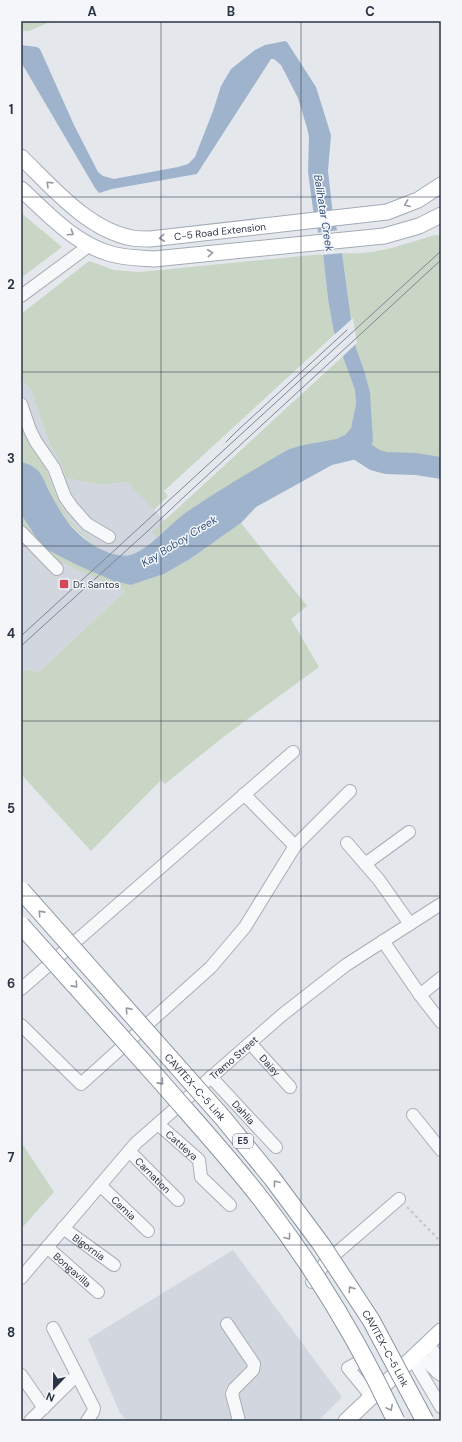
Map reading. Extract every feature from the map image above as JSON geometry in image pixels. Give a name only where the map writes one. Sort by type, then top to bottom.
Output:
[{"type":"highway","name":"CAVITEX–C-5 Link","points":[[21,890],[214,1107],[272,1178],[321,1244],[371,1320],[425,1421]]},
{"type":"highway","name":"E5","points":[[21,924],[219,1148],[262,1200],[305,1261],[342,1320],[368,1365],[396,1421]]},
{"type":"main road","name":"C-5 Road Extension","points":[[21,157],[81,213],[97,225],[114,233],[132,238],[150,239],[387,212],[418,200],[441,185]]},
{"type":"main road","points":[[21,189],[67,231],[90,245],[108,253],[154,259],[384,236],[419,226],[441,215]]},
{"type":"main road","points":[[346,1421],[441,1331]]},
{"type":"street","points":[[21,296],[90,245]]},
{"type":"street","points":[[21,404],[30,430],[36,442],[54,468],[69,502],[78,515],[87,524],[109,537]]},
{"type":"street","points":[[21,532],[57,569]]},
{"type":"street","points":[[21,989],[293,752]]},
{"type":"street","points":[[21,1025],[81,1084],[210,967],[245,927],[295,846],[350,791]]},
{"type":"street","points":[[244,794],[295,846]]},
{"type":"street","points":[[365,864],[409,832]]},
{"type":"street","points":[[347,843],[379,880],[410,924]]},
{"type":"street","name":"Tramo Street","points":[[21,1278],[129,1150],[158,1124],[282,1015],[346,965],[441,904]]},
{"type":"street","points":[[383,941],[420,995],[441,1022]]},
{"type":"street","points":[[420,995],[441,978]]},
{"type":"street","name":"Daisy","points":[[250,1043],[290,1087]]},
{"type":"street","name":"Dahlia","points":[[211,1077],[276,1147]]},
{"type":"street","points":[[412,1115],[441,1150]]},
{"type":"street","name":"Cattleya","points":[[158,1124],[199,1160],[201,1177],[230,1205]]},
{"type":"street","name":"Carnation","points":[[129,1150],[178,1200]]},
{"type":"street","name":"Camia","points":[[100,1185],[148,1231]]},
{"type":"street","points":[[371,1396],[348,1368],[361,1361],[364,1344],[326,1298],[311,1283],[325,1263],[399,1199]]},
{"type":"street","name":"Bigornia","points":[[63,1228],[114,1265]]},
{"type":"street","name":"Bongavilla","points":[[47,1247],[98,1292]]},
{"type":"street","points":[[227,1324],[254,1364],[253,1370],[234,1389],[232,1394],[239,1421]]},
{"type":"street","points":[[53,1328],[94,1408],[93,1412],[86,1421]]},
{"type":"street","points":[[419,1351],[441,1360]]},
{"type":"street","points":[[419,1351],[441,1375]]},
{"type":"street","points":[[419,1351],[441,1407]]},
{"type":"street","points":[[21,1375],[44,1408]]},
{"type":"street","points":[[30,1421],[77,1375]]},
{"type":"path","points":[[399,1199],[441,1242]]},
{"type":"shaded area","points":[[21,379],[31,390],[50,445],[61,464],[66,478],[100,485],[127,482],[170,526],[139,552],[132,555],[119,556],[102,550],[70,520],[61,505],[48,475],[24,433],[21,424]]},
{"type":"shaded area","name":"Dr. Santos","points":[[21,514],[28,523],[131,585],[39,672],[26,670],[21,674]]},
{"type":"shaded area","points":[[233,1250],[342,1397],[318,1421],[127,1421],[120,1413],[88,1339]]},
{"type":"green space","points":[[21,21],[52,21],[29,31],[21,31]]},
{"type":"green space","points":[[21,213],[62,247],[21,278]]},
{"type":"green space","points":[[435,235],[441,235],[441,459],[396,455],[379,451],[371,447],[373,441],[363,367],[356,348],[342,253],[366,253],[378,251]]},
{"type":"green space","points":[[323,254],[328,299],[335,334],[164,491],[168,496],[154,510],[127,482],[100,485],[66,478],[61,464],[50,445],[31,390],[21,379],[21,314],[89,261],[114,270],[140,272]]},
{"type":"green space","points":[[343,356],[355,390],[356,404],[351,428],[345,435],[336,439],[289,449],[187,512],[157,537],[152,532]]},
{"type":"green space","points":[[21,424],[30,445],[43,463],[61,505],[70,520],[102,550],[80,534],[71,525],[58,507],[39,472],[34,467],[21,462]]},
{"type":"green space","points":[[21,514],[41,545],[48,550],[77,565],[114,581],[131,585],[164,574],[190,559],[241,523],[307,606],[291,619],[319,667],[222,738],[165,784],[161,780],[91,851],[21,774],[21,674],[26,670],[39,672],[125,591],[47,556],[21,527]]},
{"type":"green space","points":[[21,1142],[54,1192],[21,1229]]},
{"type":"water","name":"Kay Boboy Creek","points":[[285,41],[316,87],[331,135],[328,171],[332,207],[342,253],[356,348],[370,392],[373,441],[371,447],[357,459],[332,465],[256,507],[241,523],[190,559],[164,574],[131,585],[114,581],[77,565],[41,545],[21,514],[21,462],[32,466],[40,473],[63,515],[73,528],[87,541],[104,551],[113,554],[130,555],[144,548],[188,511],[289,449],[336,439],[345,435],[351,428],[356,404],[355,390],[334,332],[328,299],[323,254],[313,209],[308,172],[309,137],[307,128],[298,98],[281,65],[274,59],[271,59],[197,174],[112,189],[99,193],[21,62],[21,45],[37,47],[40,49],[74,125],[98,172],[103,176],[114,179],[188,164],[195,157],[221,86],[231,69],[255,50],[265,45]]},
{"type":"pier","points":[[339,230],[344,253],[321,255],[316,233]]},
{"type":"pier","points":[[353,318],[357,343],[341,358],[333,336]]},
{"type":"waterway","name":"Balihatar Creek","points":[[352,445],[375,460],[386,463],[416,464],[441,468]]},
{"type":"tram line","points":[[21,636],[441,251]]},
{"type":"tram line","points":[[21,646],[441,260]]},
{"type":"tram line","points":[[226,442],[347,330]]},
{"type":"place","name":"Dr. Santos","points":[[64,584]]}]
